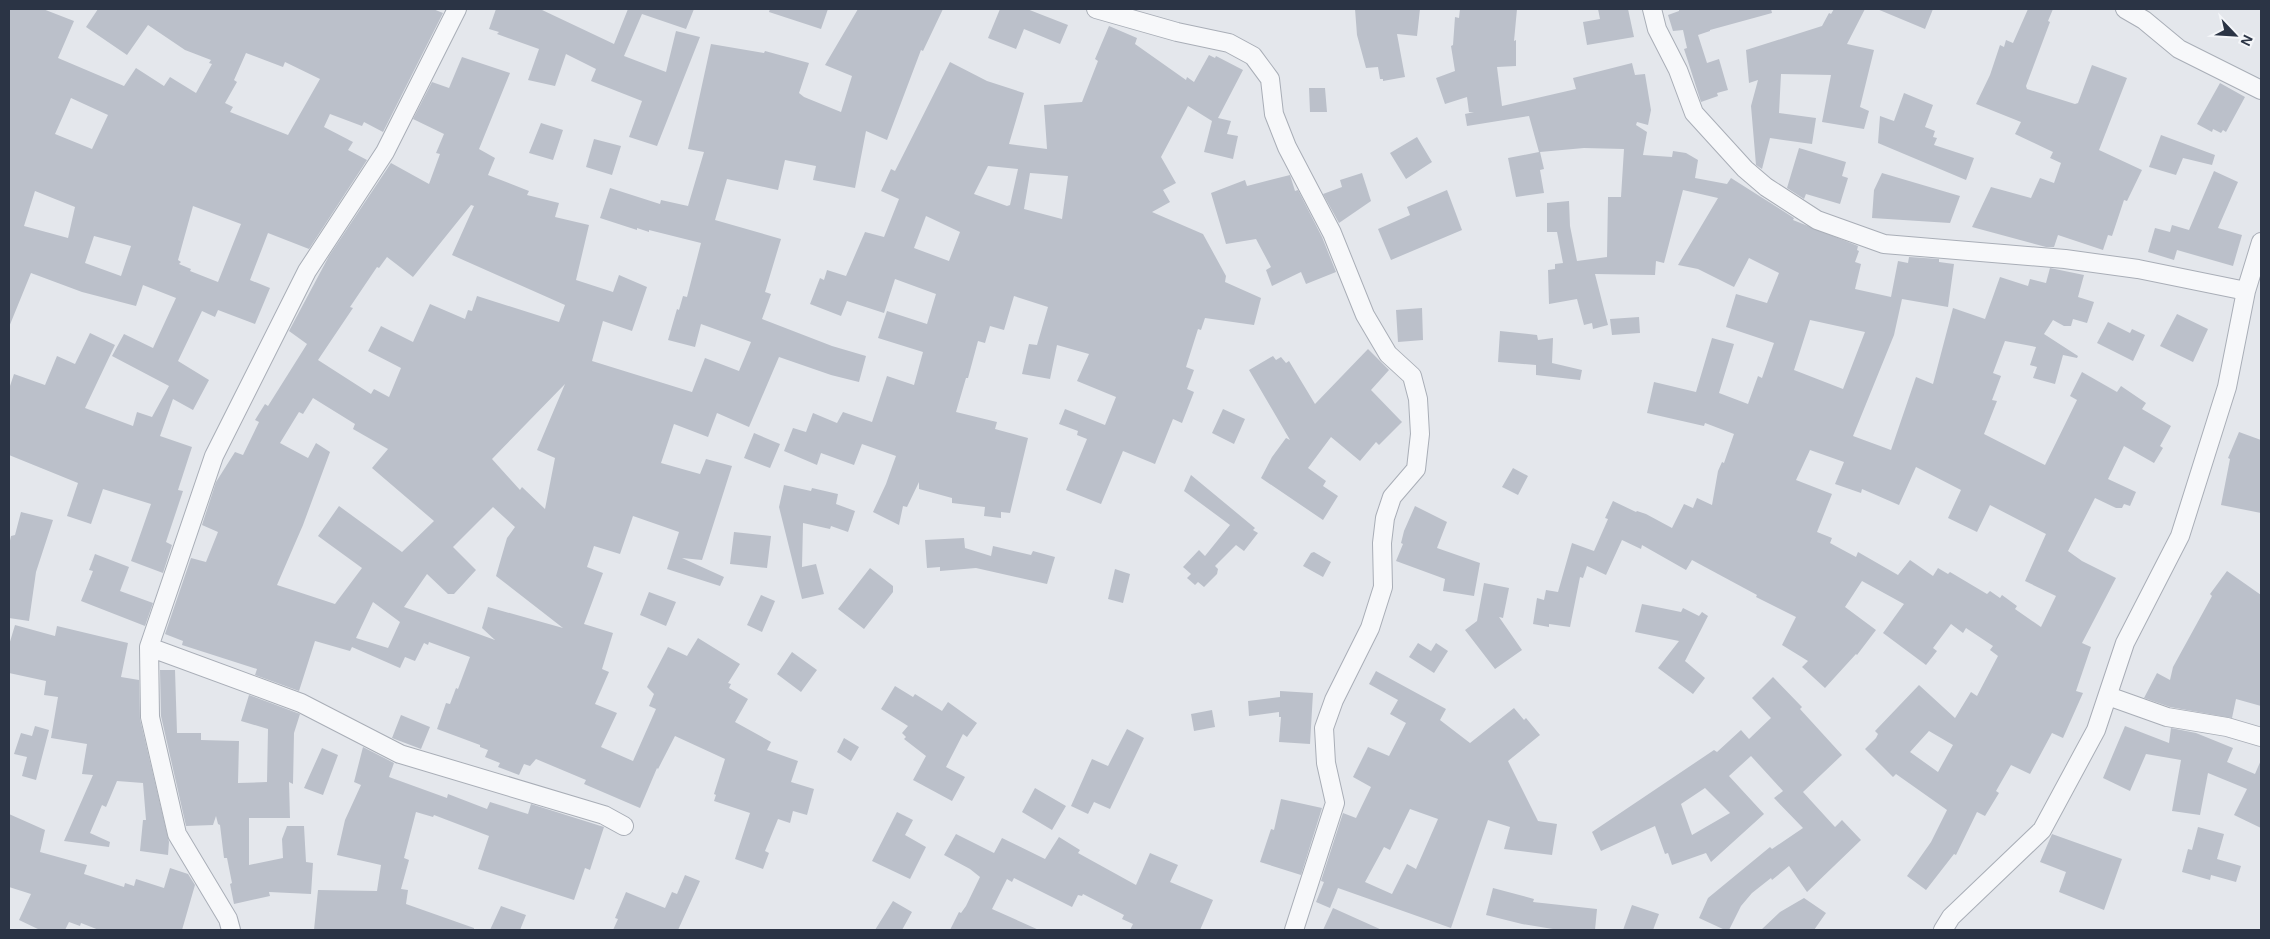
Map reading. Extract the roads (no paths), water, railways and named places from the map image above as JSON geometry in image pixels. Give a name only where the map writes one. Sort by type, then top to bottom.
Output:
[{"type":"street","points":[[231,930],[228,920],[177,834],[150,717],[149,647],[214,456],[307,271],[385,152],[457,9]]},
{"type":"street","points":[[1096,9],[1177,32],[1229,43],[1253,56],[1270,79],[1274,114],[1287,147],[1332,233],[1365,315],[1388,354],[1412,376],[1418,399],[1420,434],[1416,469],[1392,497],[1384,518],[1382,543],[1383,587],[1370,628],[1334,700],[1324,728],[1326,763],[1335,803],[1294,930]]},
{"type":"street","points":[[1652,9],[1657,29],[1678,70],[1694,113],[1745,169],[1766,187],[1817,220],[1884,244],[2065,259],[2138,269],[2246,291]]},
{"type":"street","points":[[2125,9],[2144,20],[2179,49],[2261,90]]},
{"type":"street","points":[[1943,930],[1951,917],[2042,830],[2096,730],[2125,643],[2180,536],[2227,387],[2246,291],[2261,242]]},
{"type":"street","points":[[149,647],[302,703],[400,754],[604,815],[624,826]]},
{"type":"street","points":[[2108,696],[2167,717],[2227,727],[2261,737]]}]
